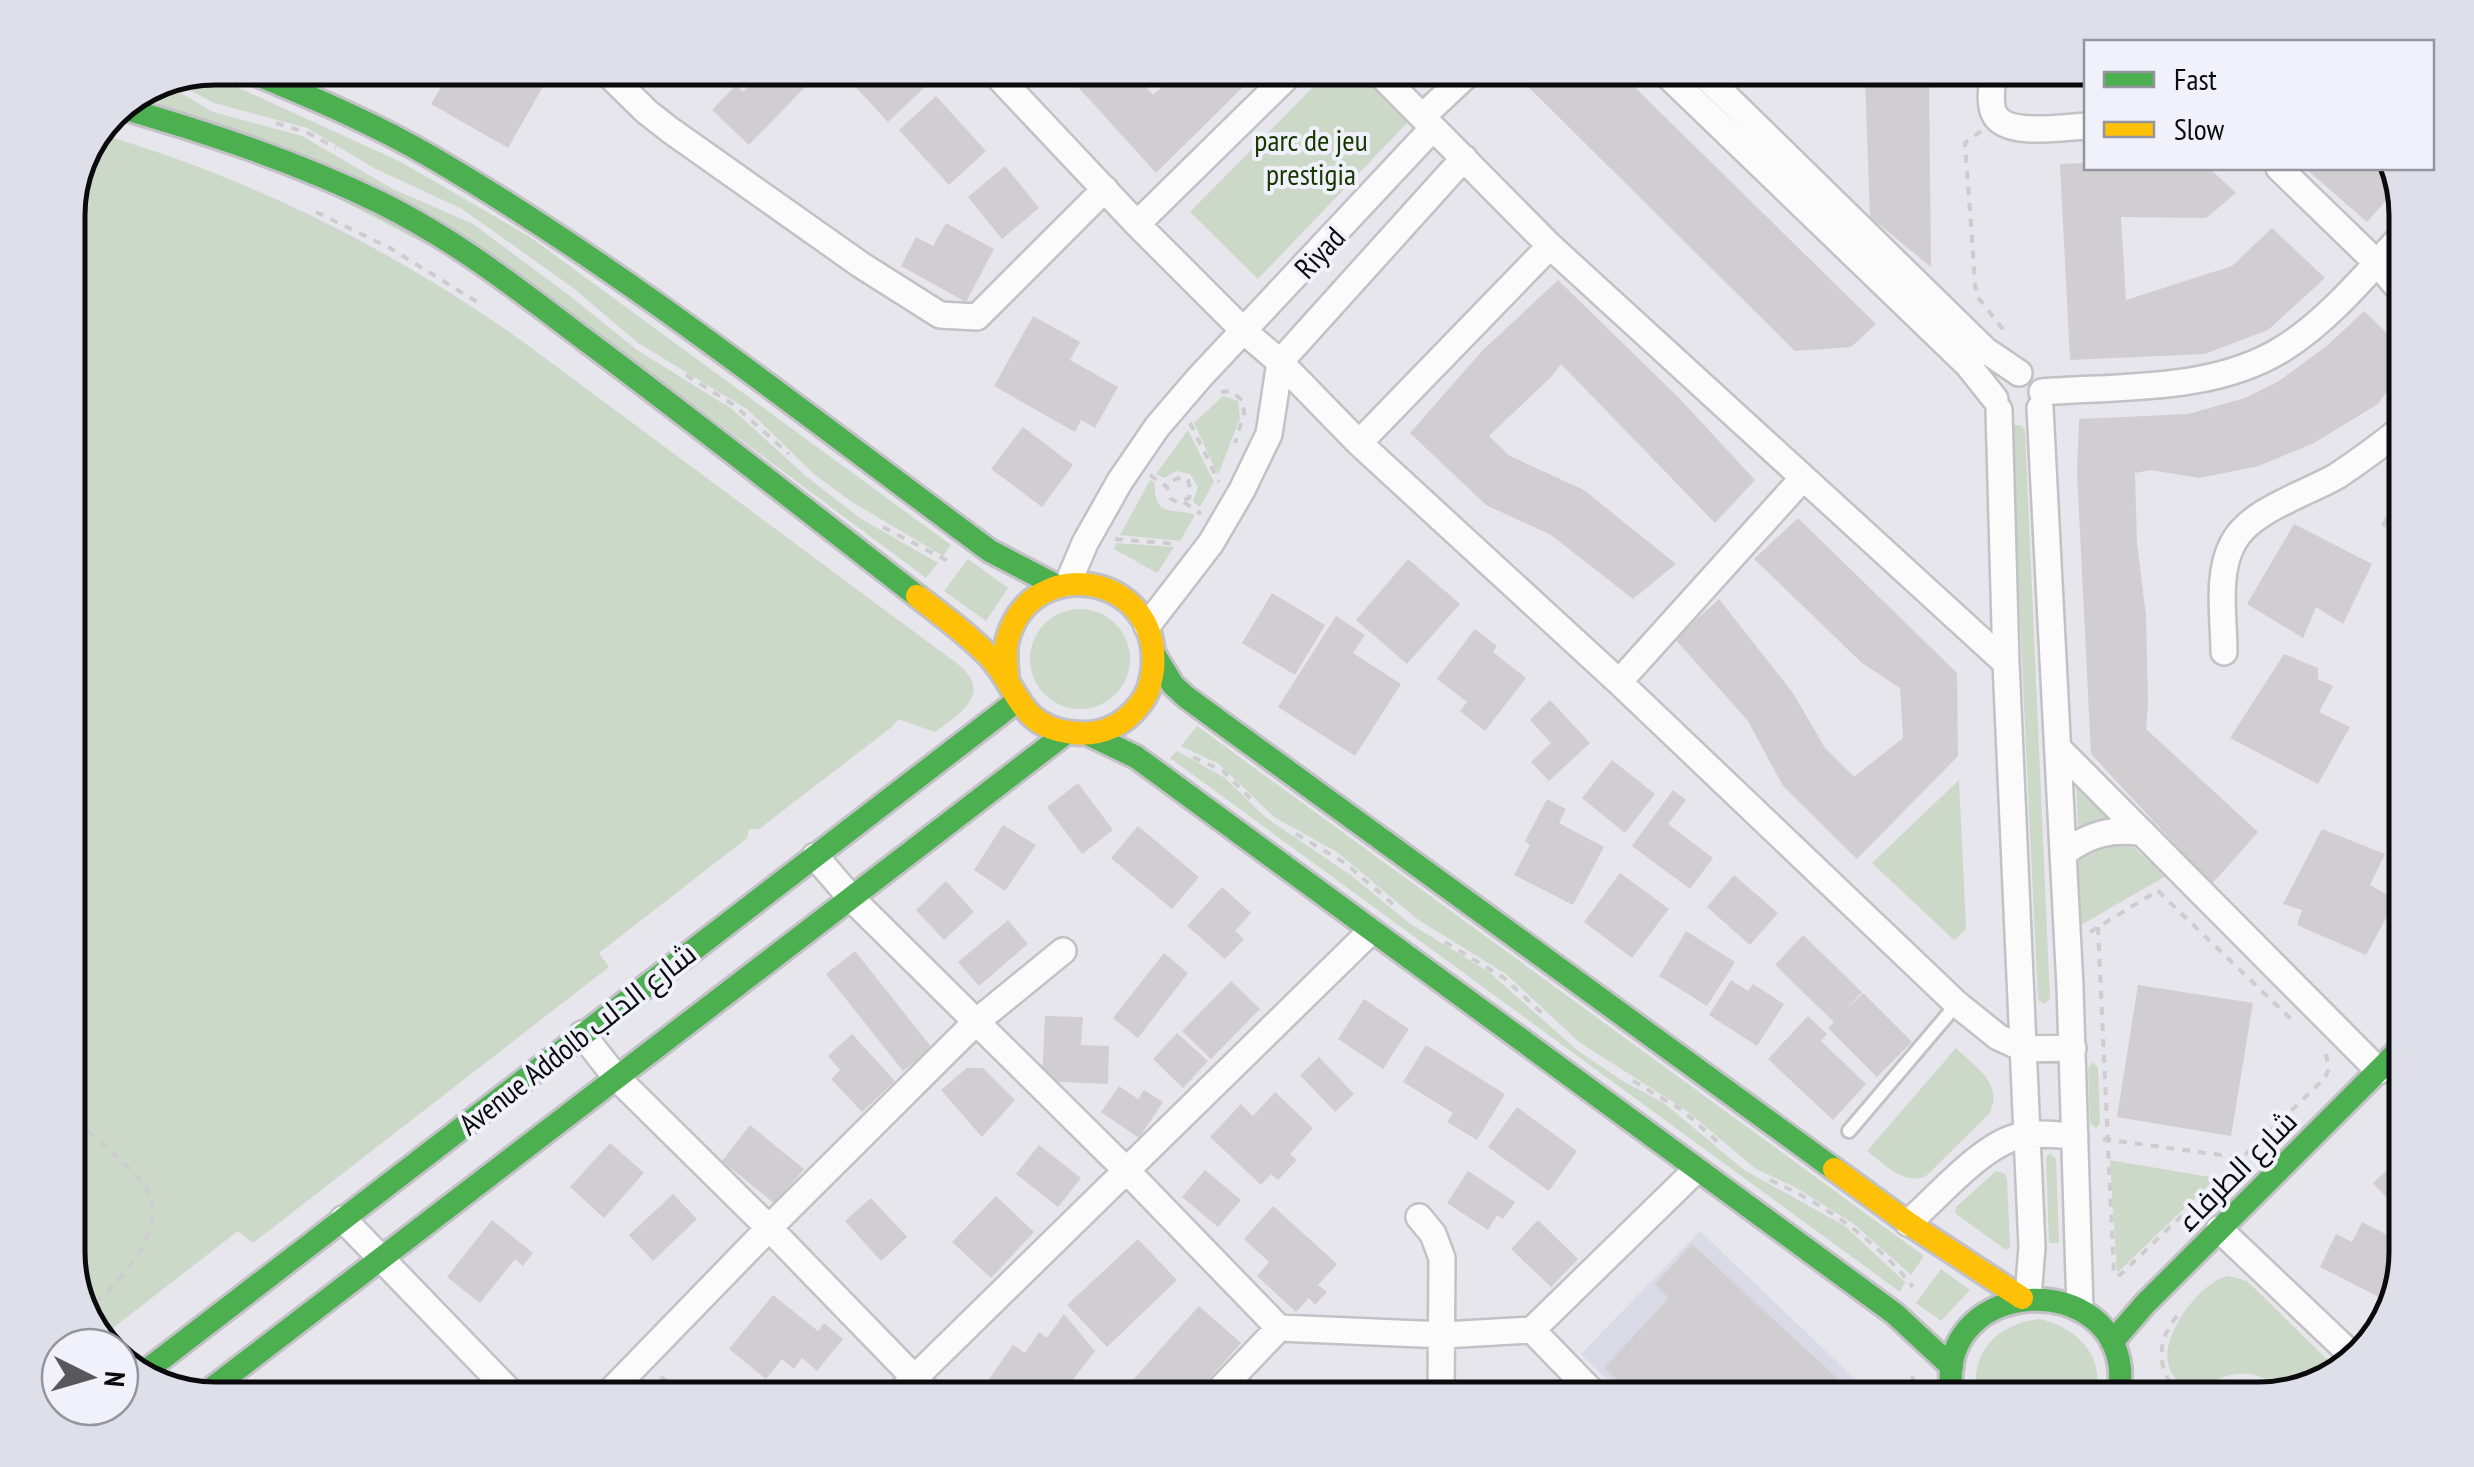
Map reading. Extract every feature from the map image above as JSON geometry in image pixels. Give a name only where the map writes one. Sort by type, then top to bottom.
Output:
[{"type":"main road","points":[[282,85],[413,147],[572,243],[990,551],[1063,584]]},
{"type":"main road","points":[[136,112],[235,141],[365,196],[481,262],[966,634],[1030,716],[1047,727],[1077,733],[1136,757],[1894,1314],[1952,1367]]},
{"type":"main road","points":[[1012,690],[1007,640],[1014,622],[1040,594],[1063,584],[1088,582],[1123,596],[1148,626],[1154,654],[1154,674],[1148,692],[1124,721],[1107,730],[1077,733]]},
{"type":"main road","points":[[1154,654],[1186,697],[1908,1224],[2025,1298]]},
{"type":"main road","name":"Avenue Addolb شارع الدلب","points":[[151,1366],[816,856],[1012,690]]},
{"type":"main road","name":"Avenue Addolb شارع الدلب","points":[[232,1382],[380,1260],[615,1076],[1077,733]]},
{"type":"main road","name":"شارع الطرفاء","points":[[2112,1342],[2219,1229],[2389,1061]]},
{"type":"main road","points":[[1952,1382],[1957,1346],[1968,1328],[2002,1303],[2025,1298],[2063,1302],[2080,1309],[2098,1324],[2112,1342],[2121,1382]]},
{"type":"main road","points":[[2122,1375],[2128,1382]]},
{"type":"street","points":[[617,85],[670,130],[861,266],[940,315],[977,317],[1105,190]]},
{"type":"street","points":[[1006,85],[1137,224],[1359,443],[1619,682],[1957,1004],[1998,1037],[2024,1049],[2073,1048]]},
{"type":"street","points":[[1137,224],[1279,85]]},
{"type":"street","points":[[1391,85],[1550,246],[2006,663]]},
{"type":"street","name":"Riyad","points":[[1245,332],[1460,85]]},
{"type":"street","points":[[1678,85],[1968,365],[1997,404],[2015,420],[2025,420],[2041,400],[2196,379],[2247,365],[2284,348],[2316,323],[2389,250]]},
{"type":"street","points":[[1714,85],[1985,350],[2034,378],[2041,400],[2073,1048],[2080,1309]]},
{"type":"street","points":[[1993,85],[1992,110],[1996,118],[2018,129],[2084,126]]},
{"type":"street","points":[[1148,626],[1211,543],[1242,490],[1268,434],[1280,362],[1464,158]]},
{"type":"street","points":[[2281,170],[2389,277]]},
{"type":"street","points":[[1359,443],[1550,246]]},
{"type":"street","points":[[1063,584],[1120,481],[1157,428],[1245,332]]},
{"type":"street","points":[[2019,372],[1999,384],[1997,404],[2032,1247],[2025,1298]]},
{"type":"street","points":[[2224,652],[2224,580],[2236,537],[2283,502],[2333,478],[2389,440]]},
{"type":"street","points":[[1619,682],[1803,478]]},
{"type":"street","points":[[2058,748],[2379,1071]]},
{"type":"street","points":[[2064,853],[2110,831],[2143,833]]},
{"type":"street","points":[[816,856],[851,898],[1125,1169],[1279,1328],[1444,1335],[1532,1330],[1696,1170]]},
{"type":"street","points":[[911,1382],[1371,932]]},
{"type":"street","points":[[620,1382],[976,1022],[1064,952]]},
{"type":"street","points":[[582,1034],[615,1076],[919,1382]]},
{"type":"street","points":[[1908,1224],[2006,1140],[2028,1134],[2075,1136]]},
{"type":"street","points":[[1419,1217],[1432,1234],[1442,1258],[1442,1382]]},
{"type":"street","points":[[343,1218],[499,1382]]},
{"type":"street","points":[[2219,1229],[2345,1349]]},
{"type":"street","points":[[1228,1382],[1279,1328]]},
{"type":"street","points":[[1532,1330],[1583,1382]]},
{"type":"lane","points":[[1849,1131],[1957,1004]]},
{"type":"path","points":[[1996,118],[1966,143],[1969,200],[1976,295],[2010,338]]},
{"type":"path","points":[[302,206],[390,248],[490,310]]},
{"type":"path","points":[[1212,399],[1231,391],[1243,401],[1244,414],[1233,450]]},
{"type":"path","points":[[1184,430],[1190,423],[1218,482]]},
{"type":"path","points":[[1142,487],[1156,466]]},
{"type":"path","points":[[1214,491],[1224,472]]},
{"type":"path","points":[[1150,475],[1167,487],[1171,499],[1201,514]]},
{"type":"path","points":[[1167,487],[1176,478],[1188,480],[1192,492],[1183,502]]},
{"type":"path","points":[[1120,529],[1115,539],[1182,544],[1175,555]]},
{"type":"path","points":[[1185,752],[1234,780],[1262,811]]},
{"type":"path","points":[[1289,830],[1345,863],[1400,912]]},
{"type":"path","points":[[2068,944],[2184,875]]},
{"type":"path","points":[[2158,891],[2293,1022]]},
{"type":"path","points":[[2098,927],[2112,1272],[2117,1276],[2327,1074],[2328,1058],[2322,1049]]},
{"type":"path","points":[[1437,938],[1504,978],[1554,1024]]},
{"type":"path","points":[[1626,1078],[1682,1110],[1720,1145]]},
{"type":"path","points":[[85,1127],[144,1185],[152,1205],[150,1228],[140,1249],[95,1302]]},
{"type":"path","points":[[2075,1136],[2282,1166]]},
{"type":"path","points":[[1768,1180],[1815,1203],[1856,1230],[1913,1286]]},
{"type":"path","points":[[2169,1382],[2160,1356],[2168,1328],[2178,1314]]},
{"type":"shaded area","points":[[1700,1231],[1858,1382],[1609,1382],[1581,1354]]},
{"type":"green space","points":[[232,85],[401,162],[530,237],[951,545],[943,556],[852,502],[815,475],[747,409],[638,343],[572,287],[462,209],[374,168],[307,128],[214,103],[186,88]]},
{"type":"green space","name":"parc de jeu prestigia","points":[[1315,85],[1374,85],[1411,119],[1258,279],[1190,212]]},
{"type":"green space","points":[[177,91],[213,112],[302,136],[393,189],[473,224],[637,350],[732,409],[807,477],[860,518],[938,563],[926,578],[603,337],[152,101]]},
{"type":"green space","points":[[111,138],[266,195],[423,276],[522,341],[959,665],[973,685],[969,703],[935,732],[898,719],[759,829],[749,829],[747,838],[599,953],[609,967],[253,1243],[238,1231],[114,1327],[109,1327],[98,1310],[87,1278],[85,206],[98,157]]},
{"type":"green space","points":[[1223,396],[1238,401],[1240,418],[1218,475],[1194,423]]},
{"type":"green space","points":[[2015,425],[2025,430],[2050,999],[2044,1004],[2038,1000],[2011,430]]},
{"type":"green space","points":[[1188,430],[1214,482],[1200,507],[1193,502],[1198,487],[1190,474],[1176,471],[1164,478],[1156,474]]},
{"type":"green space","points":[[1150,480],[1155,483],[1155,495],[1162,507],[1195,515],[1180,541],[1120,535]]},
{"type":"green space","points":[[1116,543],[1174,547],[1157,573],[1114,549]]},
{"type":"green space","points":[[968,559],[1008,588],[986,621],[944,591]]},
{"type":"green space","points":[[1080,609],[1108,617],[1122,631],[1130,659],[1122,687],[1108,701],[1080,709],[1052,701],[1038,687],[1030,659],[1038,631],[1052,617]]},
{"type":"green space","points":[[1197,726],[1924,1256],[1911,1275],[1854,1224],[1795,1187],[1756,1169],[1687,1111],[1579,1042],[1506,974],[1417,919],[1337,852],[1274,817],[1219,764],[1181,746]]},
{"type":"green space","points":[[1177,751],[1225,778],[1265,817],[1352,876],[1409,923],[1489,972],[1577,1050],[1664,1103],[1744,1170],[1845,1226],[1905,1282],[1900,1292],[1170,758]]},
{"type":"green space","points":[[2076,779],[2111,817],[2078,828]]},
{"type":"green space","points":[[1959,780],[1966,929],[1954,940],[1872,863]]},
{"type":"green space","points":[[2127,841],[2166,876],[2081,925],[2077,863],[2087,846]]},
{"type":"green space","points":[[1956,1048],[1991,1085],[1993,1103],[1989,1114],[1926,1176],[1902,1176],[1867,1151]]},
{"type":"green space","points":[[2093,1062],[2098,1068],[2100,1123],[2096,1128],[2090,1123],[2088,1068]]},
{"type":"green space","points":[[2050,1153],[2056,1159],[2059,1243],[2049,1243],[2046,1158]]},
{"type":"green space","points":[[2110,1160],[2216,1178],[2117,1273]]},
{"type":"green space","points":[[1996,1171],[2007,1179],[2010,1247],[2006,1250],[1955,1213],[1956,1207]]},
{"type":"green space","points":[[1941,1269],[1970,1290],[1941,1321],[1916,1303]]},
{"type":"green space","points":[[2229,1276],[2247,1281],[2329,1361],[2293,1378],[2276,1381],[2238,1374],[2213,1382],[2178,1382],[2168,1363],[2171,1338],[2185,1310],[2218,1280]]},
{"type":"green space","points":[[2040,1319],[2077,1337],[2093,1358],[2098,1382],[1976,1382],[1977,1368],[1989,1344],[2010,1327]]},
{"type":"building","points":[[442,85],[544,85],[508,148],[431,104]]},
{"type":"building","points":[[736,85],[743,92],[750,85],[807,85],[749,145],[712,110]]},
{"type":"building","points":[[854,85],[925,85],[926,86],[888,122]]},
{"type":"building","points":[[1077,85],[1144,85],[1153,95],[1164,85],[1245,85],[1156,173]]},
{"type":"building","points":[[1526,85],[1632,85],[1876,324],[1851,347],[1795,351]]},
{"type":"building","points":[[1865,85],[1929,85],[1931,267],[1870,217]]},
{"type":"building","points":[[936,96],[986,151],[949,185],[899,130]]},
{"type":"building","points":[[2084,163],[2084,170],[2211,170],[2236,193],[2206,218],[2121,217],[2126,300],[2232,266],[2272,228],[2325,278],[2268,330],[2205,354],[2070,360],[2060,164]]},
{"type":"building","points":[[1005,166],[1039,208],[1002,239],[968,197]]},
{"type":"building","points":[[2307,170],[2381,170],[2388,199],[2367,222]]},
{"type":"building","points":[[946,223],[994,249],[966,302],[901,266],[916,237],[933,246]]},
{"type":"building","points":[[1558,280],[1679,398],[1755,480],[1715,523],[1561,364],[1489,436],[1510,456],[1584,490],[1676,564],[1633,599],[1551,535],[1486,505],[1410,433],[1482,351]]},
{"type":"building","points":[[2364,311],[2389,335],[2389,388],[2378,404],[2314,443],[2259,466],[2199,478],[2151,470],[2135,473],[2137,543],[2146,616],[2146,729],[2258,832],[2212,884],[2091,754],[2077,472],[2079,419],[2188,414],[2245,398],[2279,381],[2328,345]]},
{"type":"building","points":[[1033,316],[1080,342],[1070,360],[1118,387],[1095,428],[1081,420],[1075,432],[994,386]]},
{"type":"building","points":[[1023,427],[1073,465],[1042,507],[991,469]]},
{"type":"building","points":[[2389,511],[2389,529],[2381,525]]},
{"type":"building","points":[[1798,518],[1957,673],[1958,756],[1857,859],[1783,786],[1748,721],[1675,639],[1719,599],[1793,693],[1825,748],[1854,777],[1903,738],[1900,688],[1862,663],[1754,559]]},
{"type":"building","points":[[2294,524],[2372,564],[2343,624],[2316,607],[2303,638],[2247,604]]},
{"type":"building","points":[[1408,559],[1460,604],[1407,664],[1356,620]]},
{"type":"building","points":[[1272,593],[1325,625],[1295,675],[1242,643]]},
{"type":"building","points":[[1336,616],[1365,635],[1353,653],[1401,684],[1355,756],[1278,707]]},
{"type":"building","points":[[1475,629],[1497,646],[1493,652],[1526,678],[1485,731],[1460,711],[1467,702],[1437,679]]},
{"type":"building","points":[[2284,654],[2318,668],[2318,679],[2333,686],[2319,712],[2350,727],[2318,784],[2230,738]]},
{"type":"building","points":[[1550,700],[1590,743],[1549,781],[1531,762],[1551,743],[1530,720]]},
{"type":"building","points":[[1612,760],[1655,794],[1625,833],[1582,798]]},
{"type":"building","points":[[1078,783],[1113,830],[1082,854],[1047,807]]},
{"type":"building","points":[[1673,790],[1686,800],[1668,824],[1713,858],[1690,889],[1632,846]]},
{"type":"building","points":[[1547,799],[1566,809],[1559,823],[1604,847],[1573,905],[1514,875],[1530,845],[1525,841]]},
{"type":"building","points":[[1003,825],[1036,845],[1005,891],[974,870]]},
{"type":"building","points":[[1138,826],[1199,877],[1172,909],[1111,858]]},
{"type":"building","points":[[2322,829],[2385,854],[2370,885],[2389,896],[2389,913],[2366,955],[2297,925],[2302,910],[2283,904]]},
{"type":"building","points":[[1620,873],[1669,909],[1632,958],[1584,922]]},
{"type":"building","points":[[1734,875],[1778,913],[1750,945],[1707,907]]},
{"type":"building","points":[[946,881],[974,912],[944,940],[916,910]]},
{"type":"building","points":[[1222,887],[1251,913],[1235,931],[1244,939],[1225,959],[1187,926]]},
{"type":"building","points":[[1008,920],[1028,944],[979,986],[958,962]]},
{"type":"building","points":[[1686,931],[1735,962],[1707,1006],[1659,976]]},
{"type":"building","points":[[1803,935],[1862,992],[1841,1014],[1863,993],[1912,1042],[1877,1077],[1828,1028],[1834,1022],[1775,965]]},
{"type":"building","points":[[855,951],[932,1048],[903,1071],[826,974]]},
{"type":"building","points":[[1164,953],[1188,973],[1138,1038],[1113,1018]]},
{"type":"building","points":[[1731,980],[1748,991],[1753,984],[1784,1004],[1757,1046],[1709,1015]]},
{"type":"building","points":[[1231,981],[1260,1009],[1211,1059],[1182,1031]]},
{"type":"building","points":[[2138,985],[2253,1003],[2231,1136],[2117,1117]]},
{"type":"building","points":[[1364,999],[1409,1029],[1383,1069],[1338,1039]]},
{"type":"building","points":[[1045,1016],[1083,1017],[1081,1045],[1109,1046],[1108,1084],[1042,1081]]},
{"type":"building","points":[[1808,1016],[1827,1034],[1821,1041],[1866,1084],[1833,1120],[1768,1059]]},
{"type":"building","points":[[1177,1033],[1208,1061],[1183,1088],[1153,1059]]},
{"type":"building","points":[[852,1034],[895,1081],[862,1112],[831,1079],[840,1070],[828,1056]]},
{"type":"building","points":[[1426,1045],[1505,1094],[1477,1140],[1447,1122],[1453,1113],[1403,1082]]},
{"type":"building","points":[[1319,1057],[1354,1094],[1335,1112],[1300,1075]]},
{"type":"building","points":[[967,1068],[983,1068],[1015,1100],[982,1137],[941,1090]]},
{"type":"building","points":[[1119,1086],[1138,1099],[1144,1090],[1163,1102],[1139,1138],[1101,1112]]},
{"type":"building","points":[[1275,1092],[1313,1128],[1290,1154],[1297,1160],[1278,1180],[1271,1174],[1261,1185],[1210,1137],[1241,1104],[1253,1116]]},
{"type":"building","points":[[1517,1107],[1577,1151],[1549,1191],[1488,1147]]},
{"type":"building","points":[[750,1125],[804,1169],[775,1204],[722,1161]]},
{"type":"building","points":[[610,1143],[644,1173],[604,1218],[570,1187]]},
{"type":"building","points":[[1039,1145],[1081,1178],[1058,1207],[1016,1174]]},
{"type":"building","points":[[2389,1168],[2389,1200],[2373,1183]]},
{"type":"building","points":[[1205,1170],[1241,1200],[1218,1227],[1182,1197]]},
{"type":"building","points":[[1468,1171],[1515,1202],[1503,1219],[1497,1215],[1488,1230],[1447,1203]]},
{"type":"building","points":[[673,1194],[697,1219],[653,1261],[629,1235]]},
{"type":"building","points":[[996,1196],[1034,1232],[991,1278],[952,1242]]},
{"type":"building","points":[[871,1198],[907,1237],[881,1261],[845,1221]]},
{"type":"building","points":[[1273,1206],[1337,1264],[1318,1285],[1327,1292],[1315,1305],[1309,1298],[1296,1312],[1257,1276],[1269,1262],[1244,1239]]},
{"type":"building","points":[[492,1220],[533,1253],[523,1266],[515,1259],[480,1303],[447,1277]]},
{"type":"building","points":[[1538,1220],[1578,1259],[1551,1287],[1511,1249]]},
{"type":"building","points":[[2362,1222],[2389,1236],[2388,1269],[2379,1297],[2320,1267],[2336,1234],[2352,1242]]},
{"type":"building","points":[[1138,1239],[1177,1280],[1107,1347],[1067,1305]]},
{"type":"building","points":[[1692,1244],[1842,1382],[1619,1382],[1604,1368],[1669,1298],[1655,1284]]},
{"type":"building","points":[[773,1295],[818,1331],[824,1323],[843,1339],[817,1371],[802,1358],[794,1369],[782,1359],[766,1379],[729,1349]]},
{"type":"building","points":[[1199,1306],[1241,1343],[1206,1382],[1131,1382]]},
{"type":"building","points":[[1064,1314],[1095,1351],[1071,1382],[987,1382],[1013,1345],[1025,1353],[1039,1332],[1047,1338]]},
{"type":"traffic: fast","points":[[281,85],[386,133],[506,202],[647,297],[990,551],[1057,586]]},
{"type":"traffic: fast","points":[[136,112],[285,161],[381,203],[436,233],[538,304],[917,596]]},
{"type":"traffic: fast","points":[[1154,654],[1173,685],[1186,697],[1834,1169]]},
{"type":"traffic: fast","points":[[152,1366],[1017,701]]},
{"type":"traffic: fast","points":[[220,1382],[1066,733]]},
{"type":"traffic: fast","points":[[1088,734],[1136,757],[1895,1314],[1952,1367]]},
{"type":"traffic: fast","points":[[2112,1342],[2145,1304],[2389,1060]]},
{"type":"traffic: fast","points":[[1953,1382],[1953,1359],[1967,1330],[1992,1310],[2023,1301],[2056,1302],[2085,1313],[2108,1335],[2120,1368],[2120,1382]]},
{"type":"traffic: slow","points":[[917,596],[988,655],[1030,715],[1055,730],[1093,733],[1127,718],[1148,692],[1153,669],[1150,637],[1137,611],[1117,594],[1092,585],[1066,585],[1041,594],[1020,612],[1007,641],[1007,679]]},
{"type":"traffic: slow","points":[[1834,1169],[2022,1298]]}]
